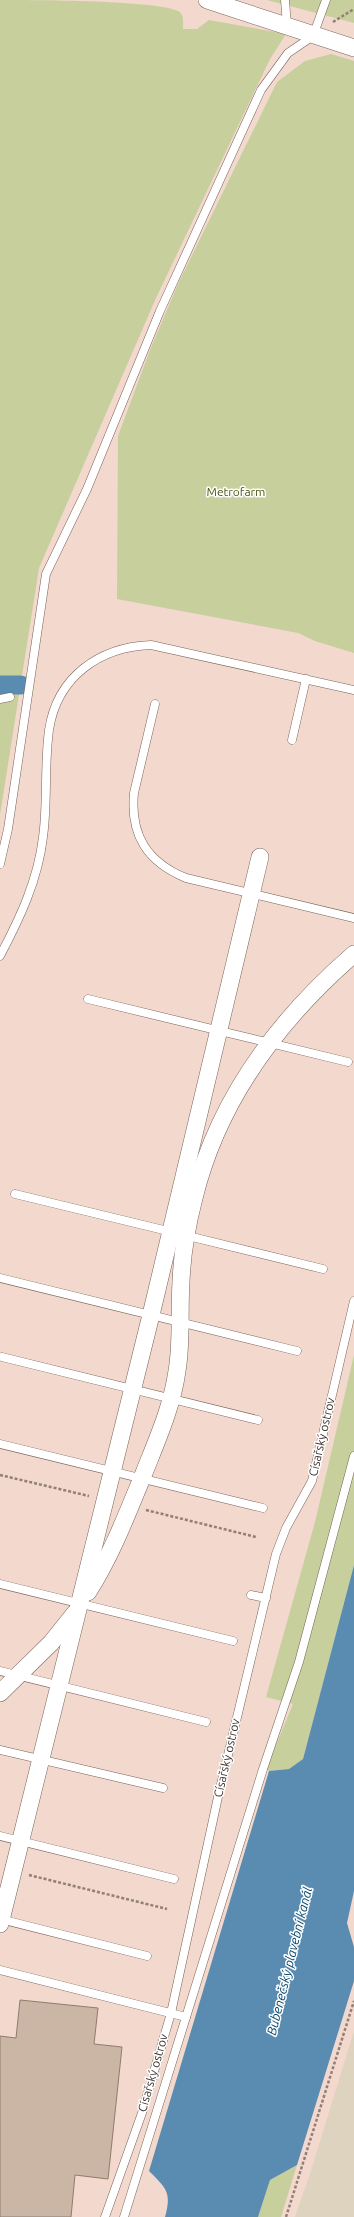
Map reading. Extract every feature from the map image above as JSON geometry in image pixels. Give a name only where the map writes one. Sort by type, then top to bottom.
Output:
[{"type":"street","points":[[207,0],[313,36],[354,48]]},
{"type":"street","points":[[0,1693],[69,1622],[102,1569],[116,1542],[172,1399],[178,1371],[181,1282],[179,1234],[218,1031],[260,857]]},
{"type":"street","points":[[0,1921],[151,1315],[179,1234],[194,1198],[219,1128],[237,1093],[268,1043],[292,1013],[320,984],[354,954]]},
{"type":"lane","points":[[285,0],[287,27]]},
{"type":"lane","points":[[0,864],[46,574],[87,489],[160,311],[261,90],[288,53],[313,36],[326,0]]},
{"type":"lane","points":[[0,956],[25,905],[39,861],[46,813],[46,755],[52,716],[63,691],[81,670],[105,654],[135,645],[151,645],[354,690]]},
{"type":"lane","points":[[292,740],[306,679]]},
{"type":"lane","points":[[0,699],[10,697]]},
{"type":"lane","points":[[155,704],[134,793],[133,807],[138,835],[153,857],[174,873],[186,878],[354,918]]},
{"type":"lane","points":[[88,999],[348,1062]]},
{"type":"lane","points":[[15,1194],[323,1269]]},
{"type":"lane","points":[[0,1278],[297,1351]]},
{"type":"lane","name":"Císařský ostrov","points":[[105,2217],[142,2113],[171,2013],[220,1789],[276,1554],[286,1528],[312,1481],[354,1301]]},
{"type":"lane","points":[[2,1358],[258,1420]]},
{"type":"lane","points":[[0,1444],[263,1508]]},
{"type":"lane","name":"Císařský ostrov","points":[[124,2217],[262,1769],[299,1662],[354,1456]]},
{"type":"lane","points":[[0,1584],[233,1641]]},
{"type":"lane","points":[[251,1595],[266,1598]]},
{"type":"lane","points":[[0,1671],[206,1722]]},
{"type":"lane","points":[[0,1750],[163,1788]]},
{"type":"lane","points":[[0,1836],[174,1879]]},
{"type":"lane","points":[[0,1921],[147,1956]]},
{"type":"lane","points":[[0,1970],[186,2017]]},
{"type":"path","points":[[13,1870],[167,1908]]},
{"type":"path","points":[[286,2217],[354,2001]]},
{"type":"shaded area","points":[[354,2031],[354,2217],[295,2217],[310,2174]]},
{"type":"green space","points":[[0,0],[38,0],[148,5],[168,8],[180,12],[183,18],[183,29],[197,29],[209,20],[286,34],[270,59],[156,298],[39,568],[0,815]]},
{"type":"green space","points":[[267,0],[354,0],[354,23]]},
{"type":"green space","name":"Metrofarm","points":[[331,54],[354,61],[354,653],[315,641],[298,633],[117,599],[118,436],[150,350],[178,284],[277,82],[305,61]]},
{"type":"green space","points":[[354,1355],[354,1565],[303,1759],[289,1769],[269,1771],[267,1766],[293,1704],[266,1697],[315,1522]]},
{"type":"green space","points":[[297,2165],[281,2217],[258,2217],[270,2180]]},
{"type":"water","name":"Bubenečský plavební kanál","points":[[354,1565],[354,1891],[347,1923],[354,1947],[354,1981],[297,2165],[270,2180],[258,2217],[165,2217],[168,2202],[166,2191],[160,2182],[149,2171],[269,1771],[289,1769],[303,1759]]},
{"type":"building","points":[[20,2000],[98,2008],[94,2044],[122,2047],[108,2179],[75,2175],[71,2217],[0,2217],[0,2036],[16,2038]]},
{"type":"waterway","points":[[0,685],[21,685]]}]
